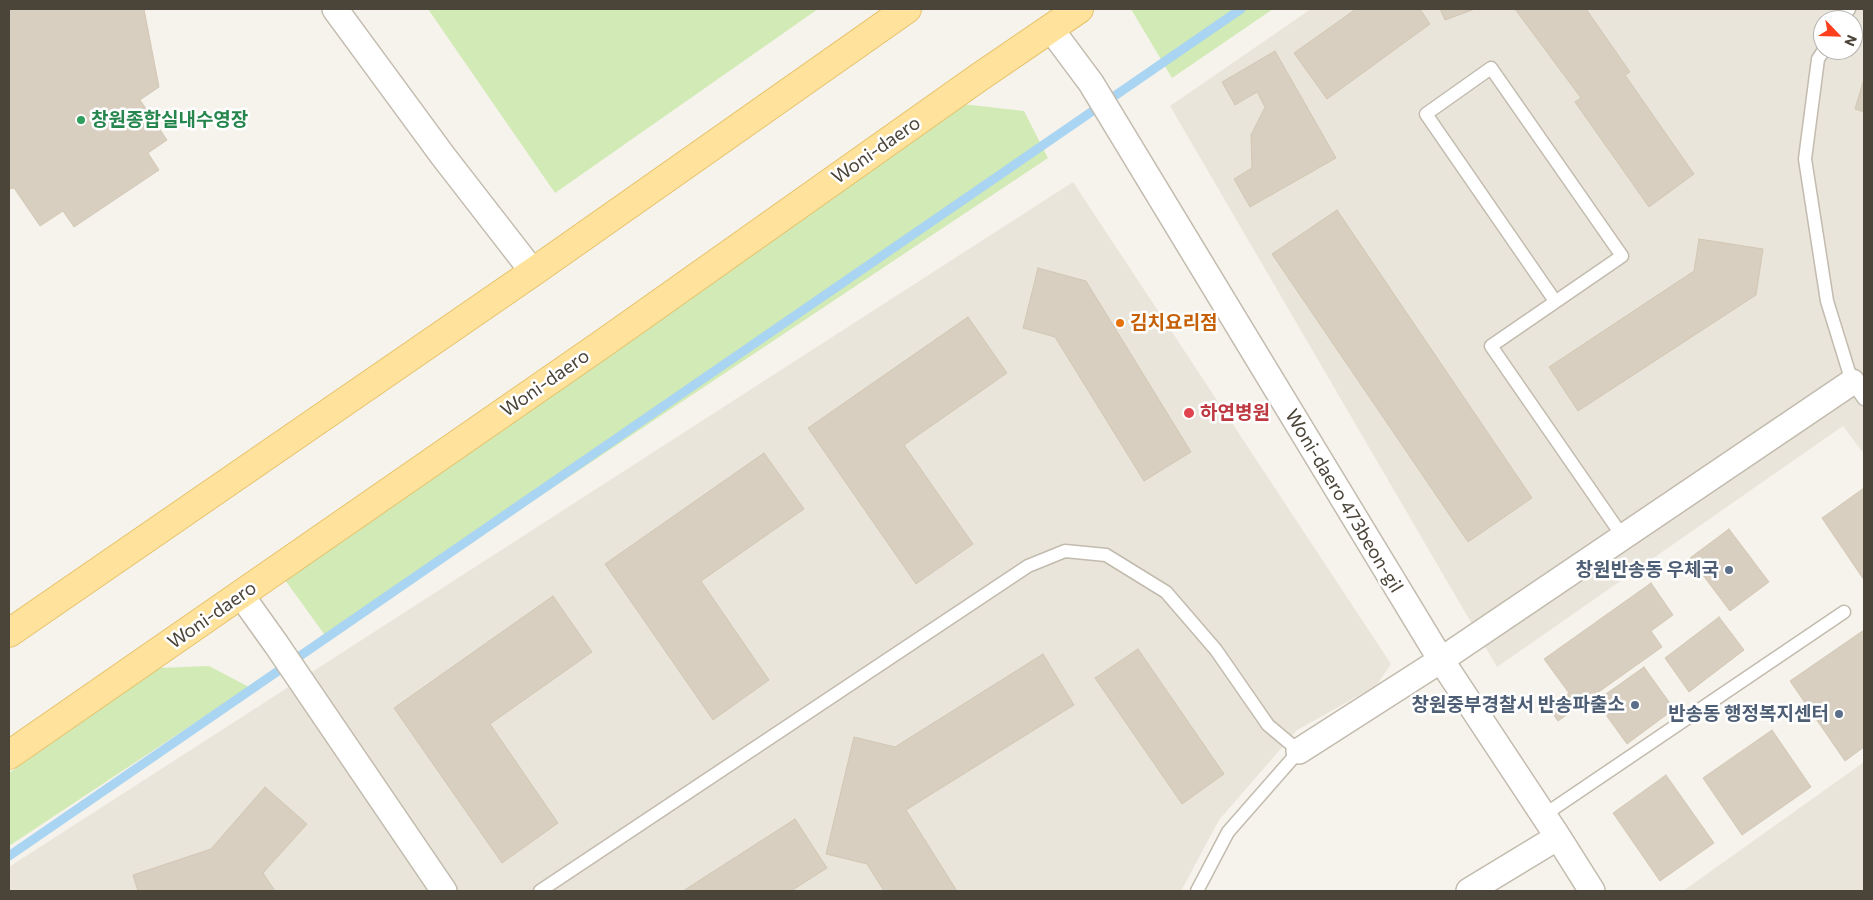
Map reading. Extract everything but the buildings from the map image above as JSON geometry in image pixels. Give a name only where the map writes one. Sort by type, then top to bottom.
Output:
[{"type":"main road","points":[[9,634],[532,272],[907,9]]},
{"type":"main road","name":"Woni-daero","points":[[9,755],[597,348],[1079,9]]},
{"type":"street","points":[[335,9],[532,272]]},
{"type":"street","name":"Woni-daero 473beon-gil","points":[[1050,28],[1091,84],[1441,660],[1558,836],[1592,891]]},
{"type":"street","points":[[1299,751],[1441,660],[1623,537],[1858,390]]},
{"type":"street","points":[[241,595],[444,891]]},
{"type":"street","points":[[1469,891],[1558,836]]},
{"type":"lane","points":[[1818,60],[1805,159],[1828,301],[1858,390]]},
{"type":"lane","points":[[1555,301],[1426,114],[1491,68],[1622,256],[1491,346],[1623,537]]},
{"type":"lane","points":[[540,891],[1028,566],[1064,551],[1106,555],[1166,592],[1216,650],[1268,725],[1299,751],[1228,832],[1197,891]]},
{"type":"lane","points":[[1544,815],[1844,612]]},
{"type":"shaded area","points":[[1311,9],[1864,9],[1864,454],[1843,426],[1497,667],[1170,106]]},
{"type":"shaded area","points":[[1073,182],[1391,664],[1376,686],[1297,730],[1219,820],[1181,891],[9,891],[9,867]]},
{"type":"shaded area","points":[[1864,762],[1864,891],[1683,891]]},
{"type":"green space","points":[[428,9],[818,9],[555,193]]},
{"type":"green space","points":[[1131,9],[1273,9],[1172,78]]},
{"type":"green space","points":[[962,104],[1024,111],[1048,158],[327,638],[285,580]]},
{"type":"green space","points":[[209,666],[249,687],[9,846],[9,773],[159,668]]},
{"type":"waterway","points":[[9,856],[1241,9]]},
{"type":"place","name":"창원종합실내수영장","points":[[81,120]]},
{"type":"place","name":"김치요리점","points":[[1120,323]]},
{"type":"place","name":"하연병원","points":[[1189,413]]},
{"type":"place","name":"창원반송동 우체국","points":[[1729,570]]},
{"type":"place","name":"창원중부경찰서 반송파출소","points":[[1635,705]]},
{"type":"place","name":"반송동 행정복지센터","points":[[1839,714]]}]
